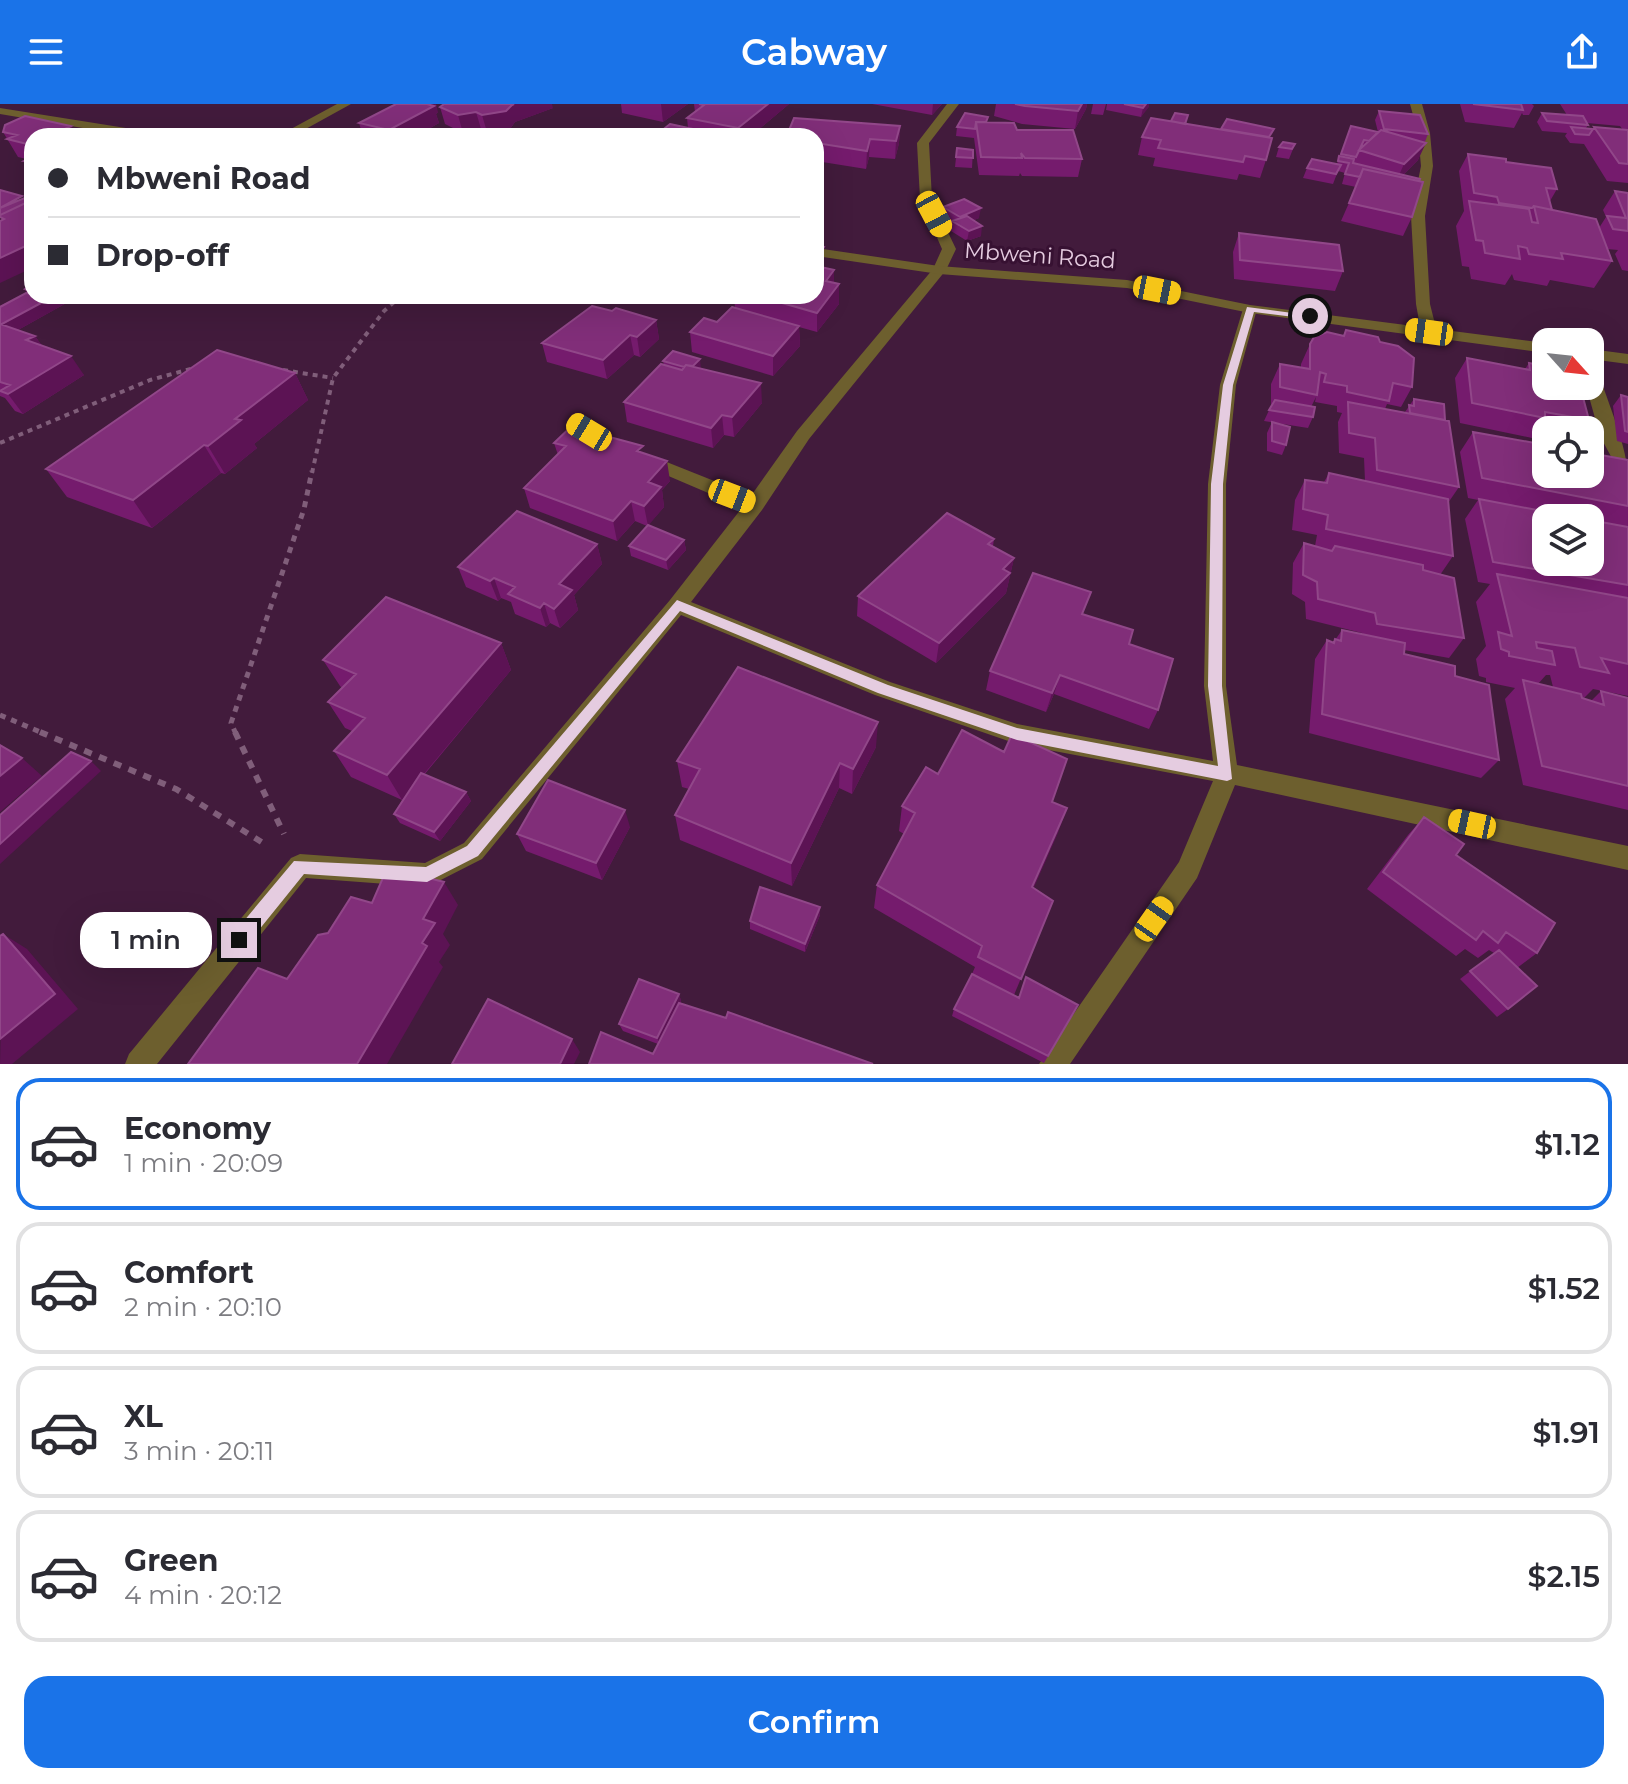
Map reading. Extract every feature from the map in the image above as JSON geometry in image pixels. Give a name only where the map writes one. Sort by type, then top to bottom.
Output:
[{"type":"street","points":[[299,128],[345,104]]},
{"type":"street","points":[[139,1064],[300,866],[427,875],[473,851],[677,605],[755,505],[803,435],[939,270],[949,249],[926,199],[923,143],[953,104]]},
{"type":"street","points":[[1416,104],[1424,133],[1427,166],[1418,216],[1423,304],[1429,332]]},
{"type":"street","points":[[0,111],[103,128]]},
{"type":"street","name":"Mbweni Road","points":[[824,253],[939,270],[1127,284],[1250,309],[1532,346]]},
{"type":"street","points":[[1053,1064],[1188,870],[1227,775],[1215,686],[1217,484],[1228,385],[1250,309]]},
{"type":"street","points":[[1604,356],[1628,359]]},
{"type":"street","points":[[1598,400],[1609,436],[1628,473]]},
{"type":"street","points":[[631,454],[755,505]]},
{"type":"street","points":[[677,605],[883,689],[1017,734],[1316,790],[1628,858]]},
{"type":"path","points":[[300,866],[231,723],[304,509],[333,378],[392,304]]},
{"type":"path","points":[[0,443],[150,380],[200,366]]},
{"type":"path","points":[[275,369],[333,378]]},
{"type":"path","points":[[0,715],[176,789],[300,866]]},
{"type":"building","points":[[396,104],[434,106],[393,128],[359,123]]},
{"type":"building","points":[[444,104],[514,104],[506,111],[458,115],[440,107]]},
{"type":"building","points":[[699,104],[768,104],[738,128],[687,118],[704,105]]},
{"type":"building","points":[[1015,104],[1082,104],[1078,111]]},
{"type":"building","points":[[1124,104],[1146,104],[1143,108]]},
{"type":"building","points":[[1473,104],[1521,104],[1523,110]]},
{"type":"building","points":[[1379,111],[1420,115],[1428,134],[1384,129]]},
{"type":"building","points":[[965,113],[988,117],[986,122],[976,122],[975,129],[957,127]]},
{"type":"building","points":[[1175,113],[1188,115],[1185,124],[1171,121]]},
{"type":"building","points":[[1542,113],[1583,116],[1588,125],[1547,121]]},
{"type":"building","points":[[25,116],[71,126],[24,128],[24,143],[7,139],[17,135],[3,132],[5,125]]},
{"type":"building","points":[[794,118],[900,126],[896,141],[870,139],[867,151],[824,144],[824,128],[790,128]]},
{"type":"building","points":[[1151,118],[1272,138],[1266,160],[1245,156],[1243,162],[1158,148],[1161,140],[1142,137]]},
{"type":"building","points":[[1227,119],[1274,129],[1269,137],[1221,129]]},
{"type":"building","points":[[976,122],[1014,123],[1017,130],[1073,130],[1082,159],[1025,158],[1021,153],[1022,158],[981,157]]},
{"type":"building","points":[[670,124],[688,128],[665,128]]},
{"type":"building","points":[[1351,126],[1378,132],[1369,141],[1364,140],[1356,157],[1341,154]]},
{"type":"building","points":[[1571,127],[1593,129],[1589,135],[1575,134]]},
{"type":"building","points":[[1594,127],[1628,130],[1628,164],[1619,163]]},
{"type":"building","points":[[1381,130],[1426,143],[1404,164],[1359,150]]},
{"type":"building","points":[[1283,142],[1295,144],[1292,149],[1279,147]]},
{"type":"building","points":[[957,148],[973,150],[973,158],[956,157]]},
{"type":"building","points":[[1468,154],[1551,168],[1557,189],[1546,188],[1552,210],[1499,203],[1497,197],[1474,193]]},
{"type":"building","points":[[1339,156],[1354,159],[1353,163],[1420,179],[1363,169],[1360,177],[1345,174],[1349,163],[1338,161]]},
{"type":"building","points":[[1312,159],[1341,165],[1336,174],[1307,168]]},
{"type":"building","points":[[1363,169],[1423,182],[1412,217],[1349,203]]},
{"type":"building","points":[[0,190],[22,196],[0,208]]},
{"type":"building","points":[[1615,191],[1628,193],[1628,231],[1613,229],[1607,216],[1626,218]]},
{"type":"building","points":[[24,198],[24,204],[0,215],[0,208]]},
{"type":"building","points":[[964,199],[981,208],[960,217],[943,207]]},
{"type":"building","points":[[1469,201],[1529,209],[1532,222],[1538,223],[1534,206],[1596,219],[1612,261],[1561,253],[1563,259],[1529,254],[1527,248],[1518,246],[1520,259],[1485,253],[1483,241],[1476,240]]},
{"type":"building","points":[[24,204],[24,247],[0,258],[0,221],[4,219],[0,215]]},
{"type":"building","points":[[967,216],[982,226],[969,231],[952,221]]},
{"type":"building","points":[[1239,233],[1339,245],[1343,271],[1240,260]]},
{"type":"building","points":[[824,268],[834,270],[826,281],[839,284],[824,304]]},
{"type":"building","points":[[24,294],[24,304],[39,304],[2,324],[0,307]]},
{"type":"building","points":[[786,304],[824,304],[817,313]]},
{"type":"building","points":[[592,306],[612,311],[616,308],[656,320],[637,337],[630,335],[603,360],[542,343]]},
{"type":"building","points":[[732,307],[799,326],[773,356],[690,332],[704,318],[717,322]]},
{"type":"building","points":[[0,324],[35,336],[26,340],[71,356],[8,394],[0,391],[10,385],[0,382]]},
{"type":"building","points":[[1346,330],[1378,337],[1380,342],[1398,346],[1414,358],[1412,387],[1393,383],[1389,401],[1347,392],[1347,386],[1324,382],[1326,374],[1320,372],[1317,395],[1280,387],[1280,364],[1310,369],[1310,344],[1314,337],[1327,332],[1344,336]]},
{"type":"building","points":[[217,350],[295,373],[235,419],[241,420],[208,446],[204,445],[133,500],[46,469]]},
{"type":"building","points":[[673,351],[700,359],[693,366],[684,367],[663,361]]},
{"type":"building","points":[[1467,358],[1530,370],[1529,363],[1532,364],[1532,400],[1584,400],[1588,416],[1545,412],[1545,416],[1535,416],[1472,403]]},
{"type":"building","points":[[661,364],[682,370],[686,365],[761,383],[732,417],[722,415],[711,428],[624,402]]},
{"type":"building","points":[[1621,395],[1628,397],[1628,432],[1625,431]]},
{"type":"building","points":[[1414,399],[1444,404],[1445,420],[1410,413],[1409,405],[1414,406]]},
{"type":"building","points":[[1275,400],[1315,407],[1313,417],[1269,410]]},
{"type":"building","points":[[1348,402],[1449,421],[1459,487],[1377,470],[1375,438],[1349,433]]},
{"type":"building","points":[[576,422],[594,429],[591,432],[643,446],[637,451],[667,461],[648,482],[661,487],[644,506],[631,501],[613,521],[524,488],[566,446],[554,443]]},
{"type":"building","points":[[1272,422],[1290,427],[1286,445],[1272,441]]},
{"type":"building","points":[[1473,432],[1532,443],[1532,488],[1482,478]]},
{"type":"building","points":[[1604,456],[1628,460],[1628,506],[1534,488],[1604,488]]},
{"type":"building","points":[[1329,473],[1448,499],[1453,556],[1326,529],[1328,515],[1303,509],[1305,480],[1327,483]]},
{"type":"building","points":[[1479,499],[1532,509],[1532,569],[1493,562]]},
{"type":"building","points":[[517,511],[597,544],[559,584],[572,590],[554,609],[544,603],[540,608],[508,594],[515,587],[494,578],[490,581],[458,567]]},
{"type":"building","points":[[947,513],[994,539],[988,544],[1014,558],[1003,569],[1010,573],[939,643],[858,596]]},
{"type":"building","points":[[1604,523],[1628,527],[1628,585],[1575,576],[1604,576]]},
{"type":"building","points":[[648,525],[684,540],[666,560],[629,546]]},
{"type":"building","points":[[1304,543],[1332,551],[1335,546],[1423,565],[1423,570],[1454,578],[1464,638],[1377,624],[1375,613],[1318,599],[1317,582],[1303,575]]},
{"type":"building","points":[[1033,573],[1091,592],[1082,614],[1133,630],[1129,644],[1173,659],[1158,710],[1060,675],[1052,693],[990,671]]},
{"type":"building","points":[[1497,574],[1628,598],[1628,664],[1601,658],[1609,673],[1580,667],[1575,648],[1536,642],[1537,648],[1552,651],[1555,665],[1509,656],[1509,652],[1501,649],[1498,632],[1512,636]]},
{"type":"building","points":[[386,597],[501,643],[387,775],[334,751],[365,718],[328,702],[356,674],[323,660]]},
{"type":"building","points":[[1342,630],[1405,643],[1404,654],[1455,666],[1455,676],[1489,685],[1499,760],[1322,714],[1327,640],[1334,643],[1335,639],[1341,641]]},
{"type":"building","points":[[738,667],[878,722],[853,769],[840,763],[791,863],[675,815],[700,769],[677,761]]},
{"type":"building","points":[[1523,680],[1581,694],[1582,698],[1604,705],[1601,691],[1628,698],[1628,786],[1542,766]]},
{"type":"building","points":[[962,730],[1004,752],[1012,734],[1067,759],[1052,802],[1067,808],[1032,887],[1053,901],[1021,979],[978,957],[982,946],[877,885],[915,813],[902,806],[926,767],[938,774]]},
{"type":"building","points":[[0,745],[22,758],[0,776]]},
{"type":"building","points":[[71,752],[91,761],[0,844],[0,815]]},
{"type":"building","points":[[421,773],[466,792],[434,832],[394,814]]},
{"type":"building","points":[[548,780],[625,810],[596,863],[517,834]]},
{"type":"building","points":[[1424,817],[1464,844],[1456,855],[1555,923],[1537,953],[1506,932],[1498,943],[1483,931],[1476,940],[1383,872]]},
{"type":"building","points":[[385,873],[417,875],[444,882],[423,919],[435,923],[422,943],[427,946],[357,1064],[188,1064],[258,968],[287,979],[318,935],[328,933],[351,897],[372,903]]},
{"type":"building","points":[[760,887],[820,907],[805,944],[750,921]]},
{"type":"building","points":[[3,934],[55,994],[0,1039],[0,936]]},
{"type":"building","points":[[1499,950],[1537,986],[1508,1009],[1470,971]]},
{"type":"building","points":[[972,974],[1019,998],[1026,977],[1078,1005],[1048,1056],[954,1009]]},
{"type":"building","points":[[639,979],[679,994],[657,1038],[619,1024]]},
{"type":"building","points":[[488,999],[572,1039],[560,1064],[452,1064]]},
{"type":"building","points":[[679,1003],[726,1018],[728,1012],[873,1064],[589,1064],[601,1032],[653,1054]]},
{"type":"route","points":[[239,940],[300,866],[427,875],[473,851],[677,605],[883,689],[1017,734],[1227,775],[1215,686],[1217,484],[1228,385],[1250,309],[1310,316]]}]
